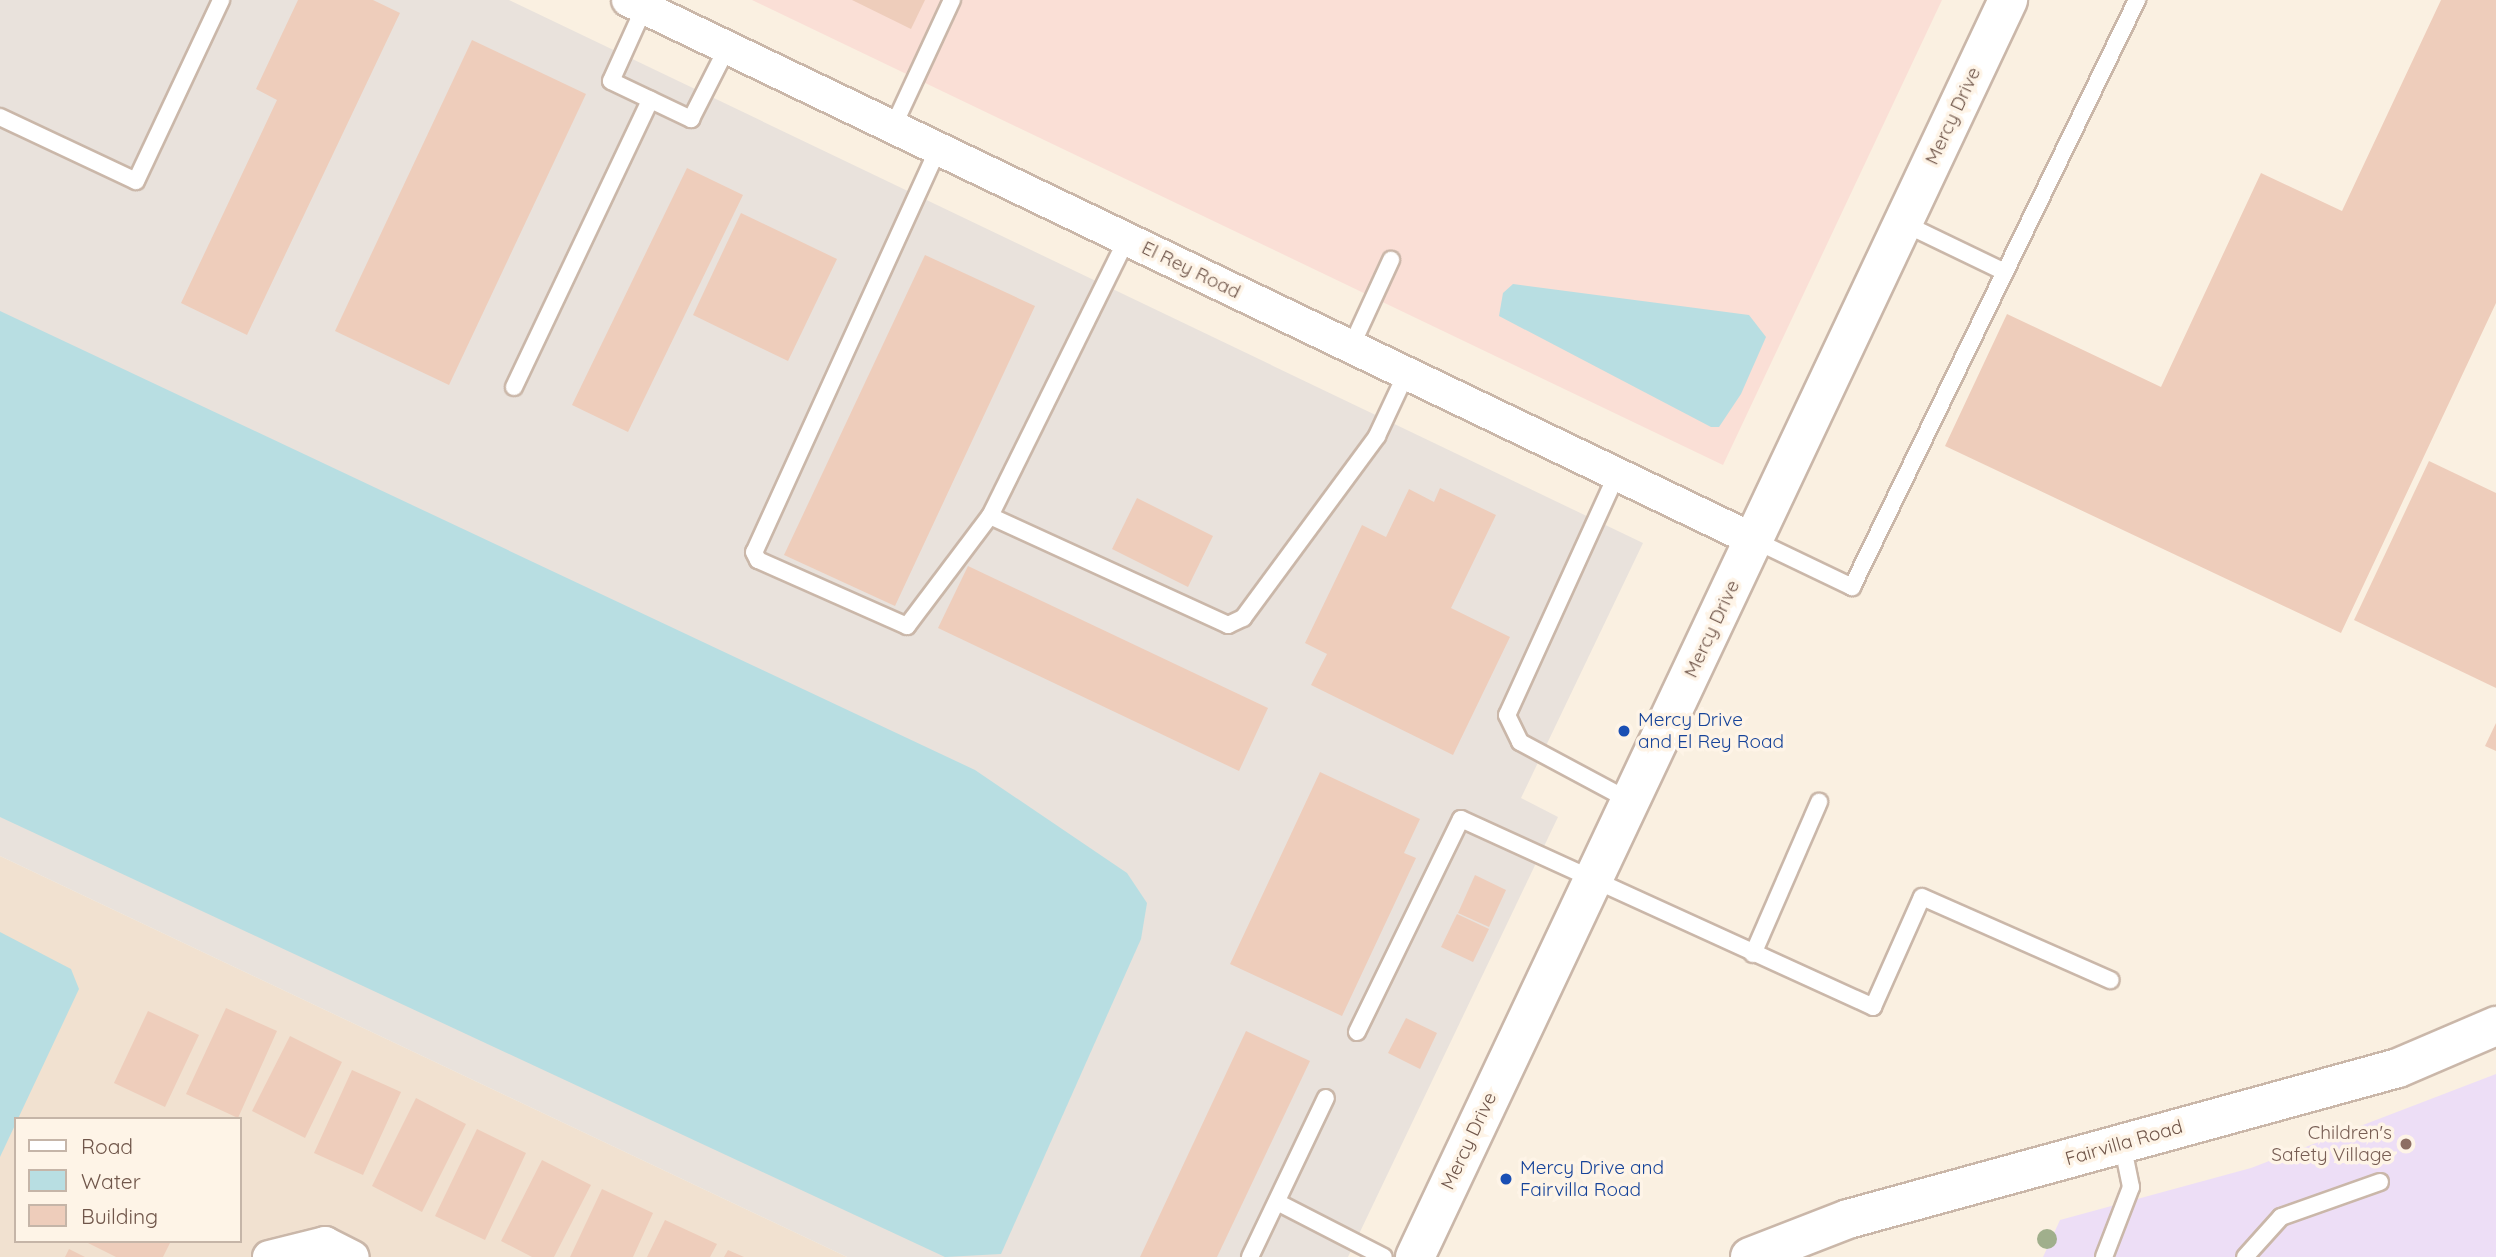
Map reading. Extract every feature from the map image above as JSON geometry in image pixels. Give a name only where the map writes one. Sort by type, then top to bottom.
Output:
[{"type":"street","name":"Mercy Drive","points":[[1415,1257],[2008,0]]},
{"type":"street","name":"El Rey Road","points":[[636,4],[1754,540]]},
{"type":"street","name":"Fairvilla Road","points":[[1750,1257],[1848,1219],[2398,1068],[2496,1026]]},
{"type":"street","points":[[271,1255],[325,1243],[353,1257]]},
{"type":"lane","points":[[0,117],[136,181],[221,0]]},
{"type":"lane","points":[[893,127],[952,0]]},
{"type":"lane","points":[[1754,540],[1852,587],[2137,0]]},
{"type":"lane","points":[[636,4],[611,80],[691,120],[727,48]]},
{"type":"lane","points":[[514,387],[650,100]]},
{"type":"lane","points":[[938,149],[754,552],[769,566],[907,626],[990,516],[1126,239]]},
{"type":"lane","points":[[1903,223],[2005,272]]},
{"type":"lane","points":[[1351,347],[1391,260]]},
{"type":"lane","points":[[990,516],[1228,625],[1243,618],[1377,436],[1406,374]]},
{"type":"lane","points":[[1617,474],[1507,715],[1520,742],[1630,801]]},
{"type":"lane","points":[[1753,954],[1819,802]]},
{"type":"lane","points":[[1357,1032],[1461,819],[1592,882],[1873,1007],[1922,897],[2110,980]]},
{"type":"lane","points":[[1250,1257],[1326,1098]]},
{"type":"lane","points":[[2104,1257],[2131,1187],[2122,1143]]},
{"type":"lane","points":[[2245,1257],[2281,1217],[2380,1182]]},
{"type":"lane","points":[[1277,1202],[1384,1257]]},
{"type":"shaded area","points":[[0,0],[509,0],[1643,543],[1521,798],[1558,817],[1348,1257],[847,1257],[0,856]]},
{"type":"shaded area","points":[[752,0],[1942,0],[1723,465]]},
{"type":"shaded area","points":[[0,856],[847,1257],[0,1257]]},
{"type":"shaded area","name":"Children's Safety Village","points":[[2496,1074],[2496,1257],[2043,1257],[2060,1220],[2251,1168]]},
{"type":"water","points":[[1513,284],[1749,315],[1766,337],[1741,394],[1719,427],[1711,427],[1499,316],[1503,293]]},
{"type":"water","points":[[0,311],[975,770],[1127,873],[1147,903],[1141,939],[1001,1254],[945,1257],[0,817]]},
{"type":"water","points":[[0,932],[71,969],[79,989],[19,1117],[14,1117],[14,1127],[0,1157]]},
{"type":"building","points":[[298,0],[373,0],[400,13],[247,335],[181,303],[277,100],[256,89]]},
{"type":"building","points":[[852,0],[925,0],[911,29]]},
{"type":"building","points":[[2441,0],[2496,0],[2496,303],[2341,633],[1945,446],[2007,314],[2161,387],[2261,173],[2342,211]]},
{"type":"building","points":[[472,40],[586,94],[449,385],[335,331]]},
{"type":"building","points":[[687,168],[743,195],[628,432],[572,405]]},
{"type":"building","points":[[741,213],[837,259],[788,361],[693,315]]},
{"type":"building","points":[[925,255],[1035,306],[895,606],[784,555]]},
{"type":"building","points":[[2429,461],[2496,493],[2496,688],[2354,620]]},
{"type":"building","points":[[1440,488],[1496,515],[1451,608],[1510,637],[1453,755],[1311,685],[1327,654],[1305,643],[1362,525],[1386,537],[1409,489],[1434,502]]},
{"type":"building","points":[[1137,498],[1213,536],[1188,587],[1112,549]]},
{"type":"building","points":[[968,566],[1268,708],[1239,771],[938,628]]},
{"type":"building","points":[[2496,723],[2496,751],[2485,746]]},
{"type":"building","points":[[1320,772],[1420,819],[1404,853],[1416,858],[1342,1016],[1230,964]]},
{"type":"building","points":[[1475,875],[1506,890],[1489,927],[1458,913]]},
{"type":"building","points":[[1457,914],[1489,929],[1473,962],[1441,947]]},
{"type":"building","points":[[226,1008],[277,1031],[238,1117],[186,1094]]},
{"type":"building","points":[[148,1011],[199,1035],[165,1107],[114,1083]]},
{"type":"building","points":[[1406,1018],[1437,1033],[1420,1069],[1388,1053]]},
{"type":"building","points":[[1246,1031],[1310,1061],[1217,1257],[1140,1257]]},
{"type":"building","points":[[290,1036],[342,1062],[305,1138],[252,1111]]},
{"type":"building","points":[[352,1070],[401,1092],[363,1175],[314,1153]]},
{"type":"building","points":[[416,1098],[466,1124],[422,1212],[372,1186]]},
{"type":"building","points":[[477,1129],[526,1153],[485,1240],[435,1216]]},
{"type":"building","points":[[542,1160],[591,1185],[554,1257],[532,1257],[501,1241]]},
{"type":"building","points":[[602,1189],[653,1213],[633,1257],[570,1257]]},
{"type":"building","points":[[665,1220],[717,1244],[710,1257],[647,1257]]},
{"type":"building","points":[[88,1243],[170,1243],[163,1257],[116,1257]]},
{"type":"building","points":[[69,1249],[85,1257],[65,1257]]},
{"type":"building","points":[[728,1250],[744,1257],[724,1257]]},
{"type":"place","name":"Mercy Drive and El Rey Road","points":[[1624,731]]},
{"type":"place","name":"Children's Safety Village","points":[[2406,1144]]},
{"type":"place","name":"Mercy Drive and Fairvilla Road","points":[[1506,1179]]}]
